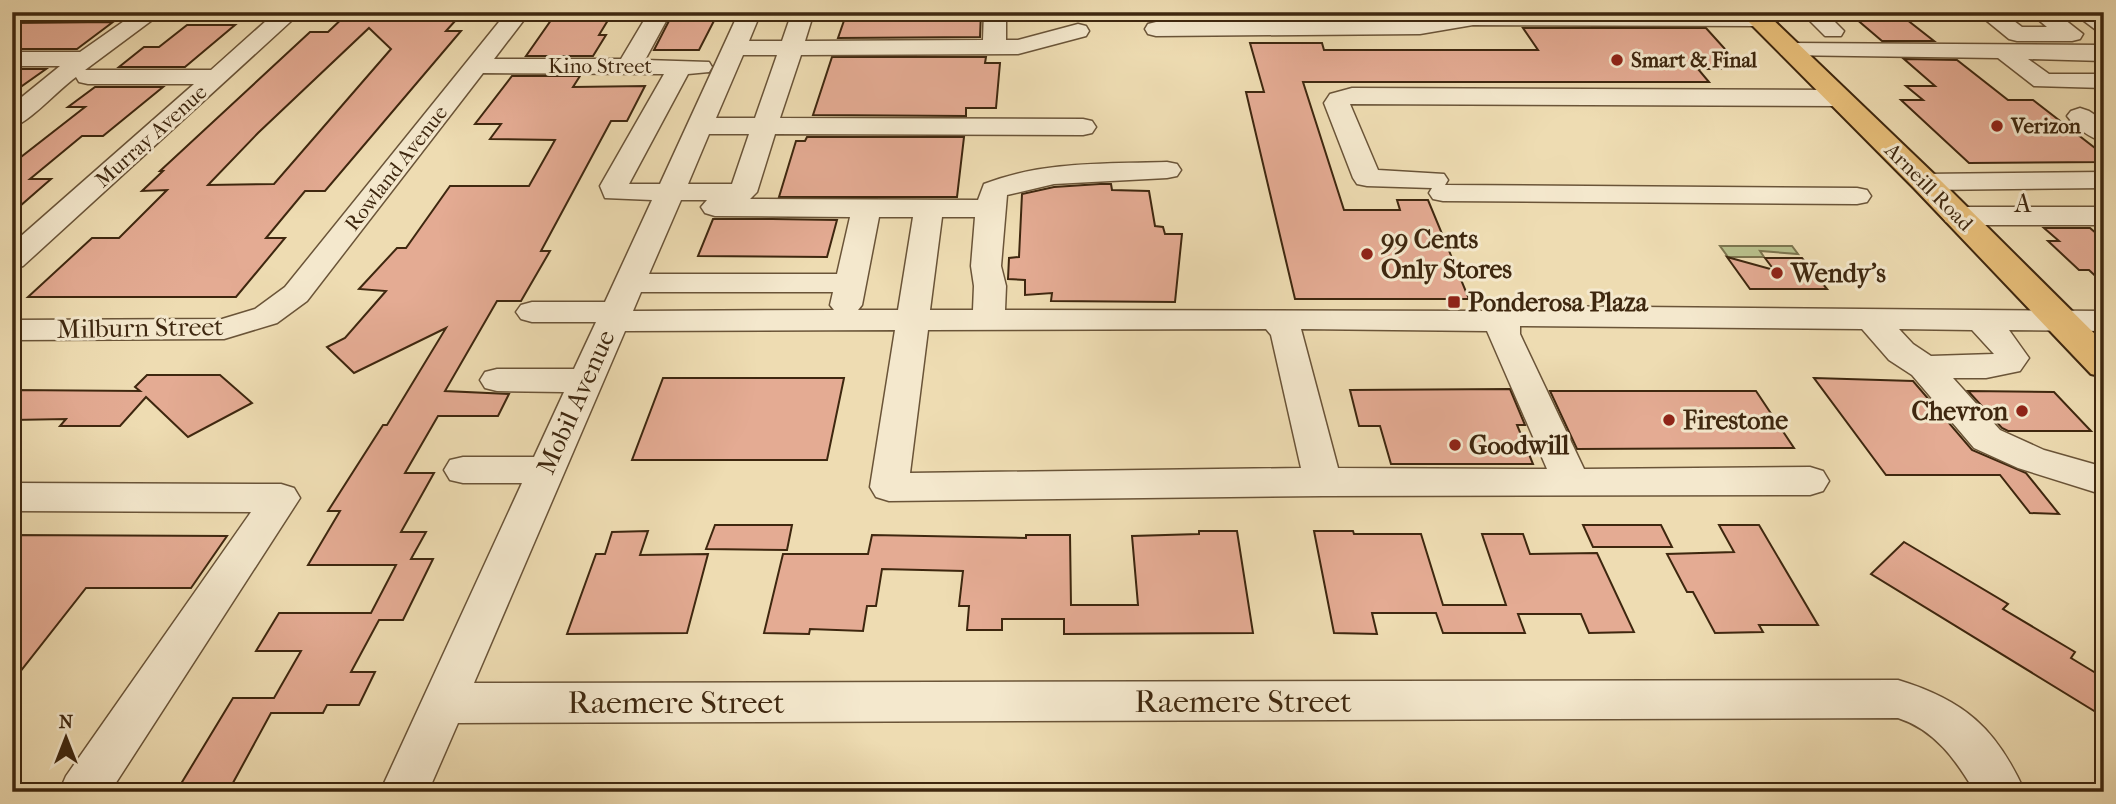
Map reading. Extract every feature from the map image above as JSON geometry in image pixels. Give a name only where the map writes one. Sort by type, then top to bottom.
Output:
[{"type":"main road","name":"Arneill Road","points":[[1761,21],[2104,365]]},
{"type":"street","points":[[12,119],[50,84],[86,68],[104,49],[152,12]]},
{"type":"street","name":"Murray Avenue","points":[[12,260],[290,12]]},
{"type":"street","name":"Rowland Avenue","points":[[266,316],[296,294],[519,12]]},
{"type":"street","points":[[629,66],[660,12]]},
{"type":"street","name":"Mobil Avenue","points":[[404,792],[584,381],[750,12]]},
{"type":"street","points":[[665,200],[743,192],[803,12]]},
{"type":"street","points":[[993,47],[995,12]]},
{"type":"street","points":[[1812,12],[1833,31]]},
{"type":"street","points":[[1987,12],[2043,81],[2104,81]]},
{"type":"street","points":[[1790,50],[2010,43],[2072,34],[2040,12]]},
{"type":"street","points":[[2083,12],[2104,25]]},
{"type":"street","points":[[1156,29],[1420,27],[1484,18],[1761,21],[1833,31],[1848,36],[2010,43],[2103,52]]},
{"type":"street","name":"Kino Street","points":[[476,66],[680,67],[792,49],[1018,47],[1079,31]]},
{"type":"street","points":[[12,59],[86,68],[218,77]]},
{"type":"street","points":[[680,67],[614,186],[615,192],[665,200],[990,209]]},
{"type":"street","points":[[1839,98],[1432,94],[1352,95],[1339,99],[1337,104],[1367,178],[1439,187],[1857,196]]},
{"type":"street","points":[[2104,117],[2080,116],[2104,134]]},
{"type":"street","points":[[638,143],[766,125],[1083,127]]},
{"type":"street","points":[[989,320],[990,286],[986,266],[994,190],[1031,177],[1167,170]]},
{"type":"street","points":[[1941,200],[2104,180]]},
{"type":"street","points":[[1941,200],[2104,216]]},
{"type":"street","name":"A","points":[[1941,200],[2104,204]]},
{"type":"street","points":[[842,320],[867,206]]},
{"type":"street","points":[[929,209],[889,487],[1323,482],[1810,481]]},
{"type":"street","points":[[532,312],[850,283]]},
{"type":"street","points":[[618,305],[842,320],[1502,321],[1517,316],[2104,321]]},
{"type":"street","name":"Milburn Street","points":[[12,330],[204,330],[246,324],[266,316]]},
{"type":"street","points":[[1871,319],[1901,352],[1924,367],[1987,439],[2031,459],[2104,481]]},
{"type":"street","points":[[1924,367],[1986,367],[2008,363],[2012,358],[2007,348],[1980,319]]},
{"type":"street","points":[[1276,320],[1287,333],[1323,482]]},
{"type":"street","points":[[1502,321],[1504,334],[1572,483]]},
{"type":"street","points":[[497,380],[584,381]]},
{"type":"street","points":[[463,470],[546,470]]},
{"type":"street","points":[[12,497],[281,498],[83,792]]},
{"type":"street","name":"Raemere Street","points":[[444,703],[1898,699],[1932,711],[1958,729],[1976,751],[2001,792]]},
{"type":"green space","points":[[1720,246],[1792,246],[1798,254],[1760,251],[1764,257],[1728,257]]},
{"type":"building","points":[[349,12],[456,12],[450,20],[456,20],[446,31],[461,31],[325,191],[305,191],[266,238],[285,238],[236,297],[28,297],[92,238],[119,238],[167,190],[142,191],[163,171],[160,171],[310,32],[328,32]],"holes":[[[369,28],[391,49],[274,184],[208,185],[258,133]]]},
{"type":"building","points":[[577,12],[613,12],[599,35],[606,35],[593,56],[526,56],[554,16],[575,16]]},
{"type":"building","points":[[847,12],[981,12],[980,37],[838,38]]},
{"type":"building","points":[[1848,12],[1897,12],[1934,41],[1882,41]]},
{"type":"building","points":[[672,15],[717,15],[699,50],[654,50]]},
{"type":"building","points":[[113,22],[77,49],[12,49],[12,23]]},
{"type":"building","points":[[187,25],[235,25],[185,67],[119,67],[144,47],[159,47]]},
{"type":"building","points":[[1523,28],[1706,28],[1743,69],[1698,69],[1709,82],[1303,82],[1344,210],[1400,210],[1397,200],[1428,200],[1469,299],[1295,299],[1246,92],[1264,92],[1250,43],[1322,43],[1324,50],[1538,50]]},
{"type":"building","points":[[832,57],[986,57],[985,63],[1000,63],[996,108],[966,108],[966,116],[813,115]]},
{"type":"building","name":"Verizon","points":[[1904,59],[1957,60],[2008,100],[2033,100],[2104,155],[2104,162],[1969,163],[1901,100],[1923,100],[1906,86],[1935,86]]},
{"type":"building","points":[[12,69],[46,69],[12,93]]},
{"type":"building","points":[[512,76],[580,76],[573,87],[645,86],[627,121],[611,121],[541,251],[550,251],[521,301],[497,301],[445,391],[509,394],[498,416],[438,416],[405,473],[434,473],[401,532],[426,532],[411,559],[433,559],[403,620],[379,620],[351,672],[375,672],[359,705],[327,705],[323,713],[271,713],[228,792],[176,792],[233,698],[274,698],[301,651],[256,651],[279,613],[371,613],[396,565],[308,565],[340,511],[328,511],[383,425],[387,425],[446,328],[354,373],[327,347],[345,338],[386,291],[359,289],[397,248],[406,248],[450,186],[529,186],[555,140],[490,139],[501,124],[475,124]]},
{"type":"building","points":[[95,87],[163,87],[103,136],[82,136],[30,179],[51,179],[12,213],[12,164],[85,107],[68,107]]},
{"type":"building","points":[[807,137],[964,137],[957,197],[779,197],[796,141],[805,141]]},
{"type":"building","points":[[1111,184],[1112,190],[1149,191],[1155,226],[1163,227],[1165,234],[1182,234],[1175,302],[1051,301],[1052,293],[1025,295],[1025,280],[1008,279],[1009,258],[1019,257],[1022,194],[1054,187]]},
{"type":"building","points":[[713,219],[837,220],[827,257],[698,256]]},
{"type":"building","points":[[2044,228],[2090,228],[2104,240],[2104,284],[2089,270],[2079,270],[2048,241],[2059,241]]},
{"type":"building","name":"Wendy's","points":[[1727,257],[1774,270],[1765,258],[1802,258],[1827,289],[1750,289]]},
{"type":"building","points":[[147,375],[220,375],[252,403],[188,437],[146,397],[120,426],[60,426],[66,419],[12,420],[12,390],[140,391],[135,387]]},
{"type":"building","points":[[663,378],[844,378],[827,460],[632,460]]},
{"type":"building","points":[[1814,378],[1913,381],[1972,450],[2026,473],[2059,514],[2030,513],[2000,475],[1886,475]]},
{"type":"building","name":"Goodwill","points":[[1510,389],[1525,425],[1517,425],[1533,464],[1391,464],[1380,426],[1359,426],[1350,390]]},
{"type":"building","name":"Firestone","points":[[1550,391],[1756,391],[1794,448],[1577,449]]},
{"type":"building","name":"Chevron","points":[[1968,391],[2054,392],[2091,431],[2008,431],[2002,428]]},
{"type":"building","points":[[715,525],[792,525],[787,550],[706,549]]},
{"type":"building","points":[[1583,525],[1661,525],[1672,547],[1593,547]]},
{"type":"building","points":[[1719,525],[1759,525],[1818,625],[1759,625],[1763,632],[1715,633],[1693,592],[1687,592],[1667,554],[1734,552]]},
{"type":"building","points":[[648,531],[640,555],[708,554],[687,633],[567,634],[596,554],[605,554],[612,532]]},
{"type":"building","points":[[1199,531],[1237,531],[1253,633],[1064,634],[1064,619],[1002,619],[1002,630],[967,630],[969,606],[959,606],[963,571],[882,569],[876,606],[867,606],[863,631],[810,629],[809,634],[764,633],[783,554],[868,554],[872,535],[1026,538],[1026,535],[1070,535],[1071,605],[1138,605],[1132,536],[1199,534]]},
{"type":"building","points":[[1314,531],[1421,534],[1443,605],[1506,605],[1482,534],[1523,534],[1530,554],[1597,553],[1634,632],[1589,633],[1581,614],[1518,614],[1525,633],[1443,633],[1436,613],[1372,613],[1377,634],[1334,633]]},
{"type":"building","points":[[12,535],[227,536],[191,588],[86,588],[12,682]]},
{"type":"building","points":[[1904,542],[2008,604],[2003,609],[2075,652],[2071,658],[2104,678],[2104,717],[1871,574]]},
{"type":"place","name":"Smart & Final","points":[[1617,60]]},
{"type":"place","name":"Verizon","points":[[1997,126]]},
{"type":"place","name":"99 Cents Only Stores","points":[[1367,254]]},
{"type":"place","name":"Wendy's","points":[[1777,273]]},
{"type":"place","name":"Ponderosa Plaza","points":[[1454,302]]},
{"type":"place","name":"Chevron","points":[[2022,411]]},
{"type":"place","name":"Firestone","points":[[1669,420]]},
{"type":"place","name":"Goodwill","points":[[1455,445]]}]
